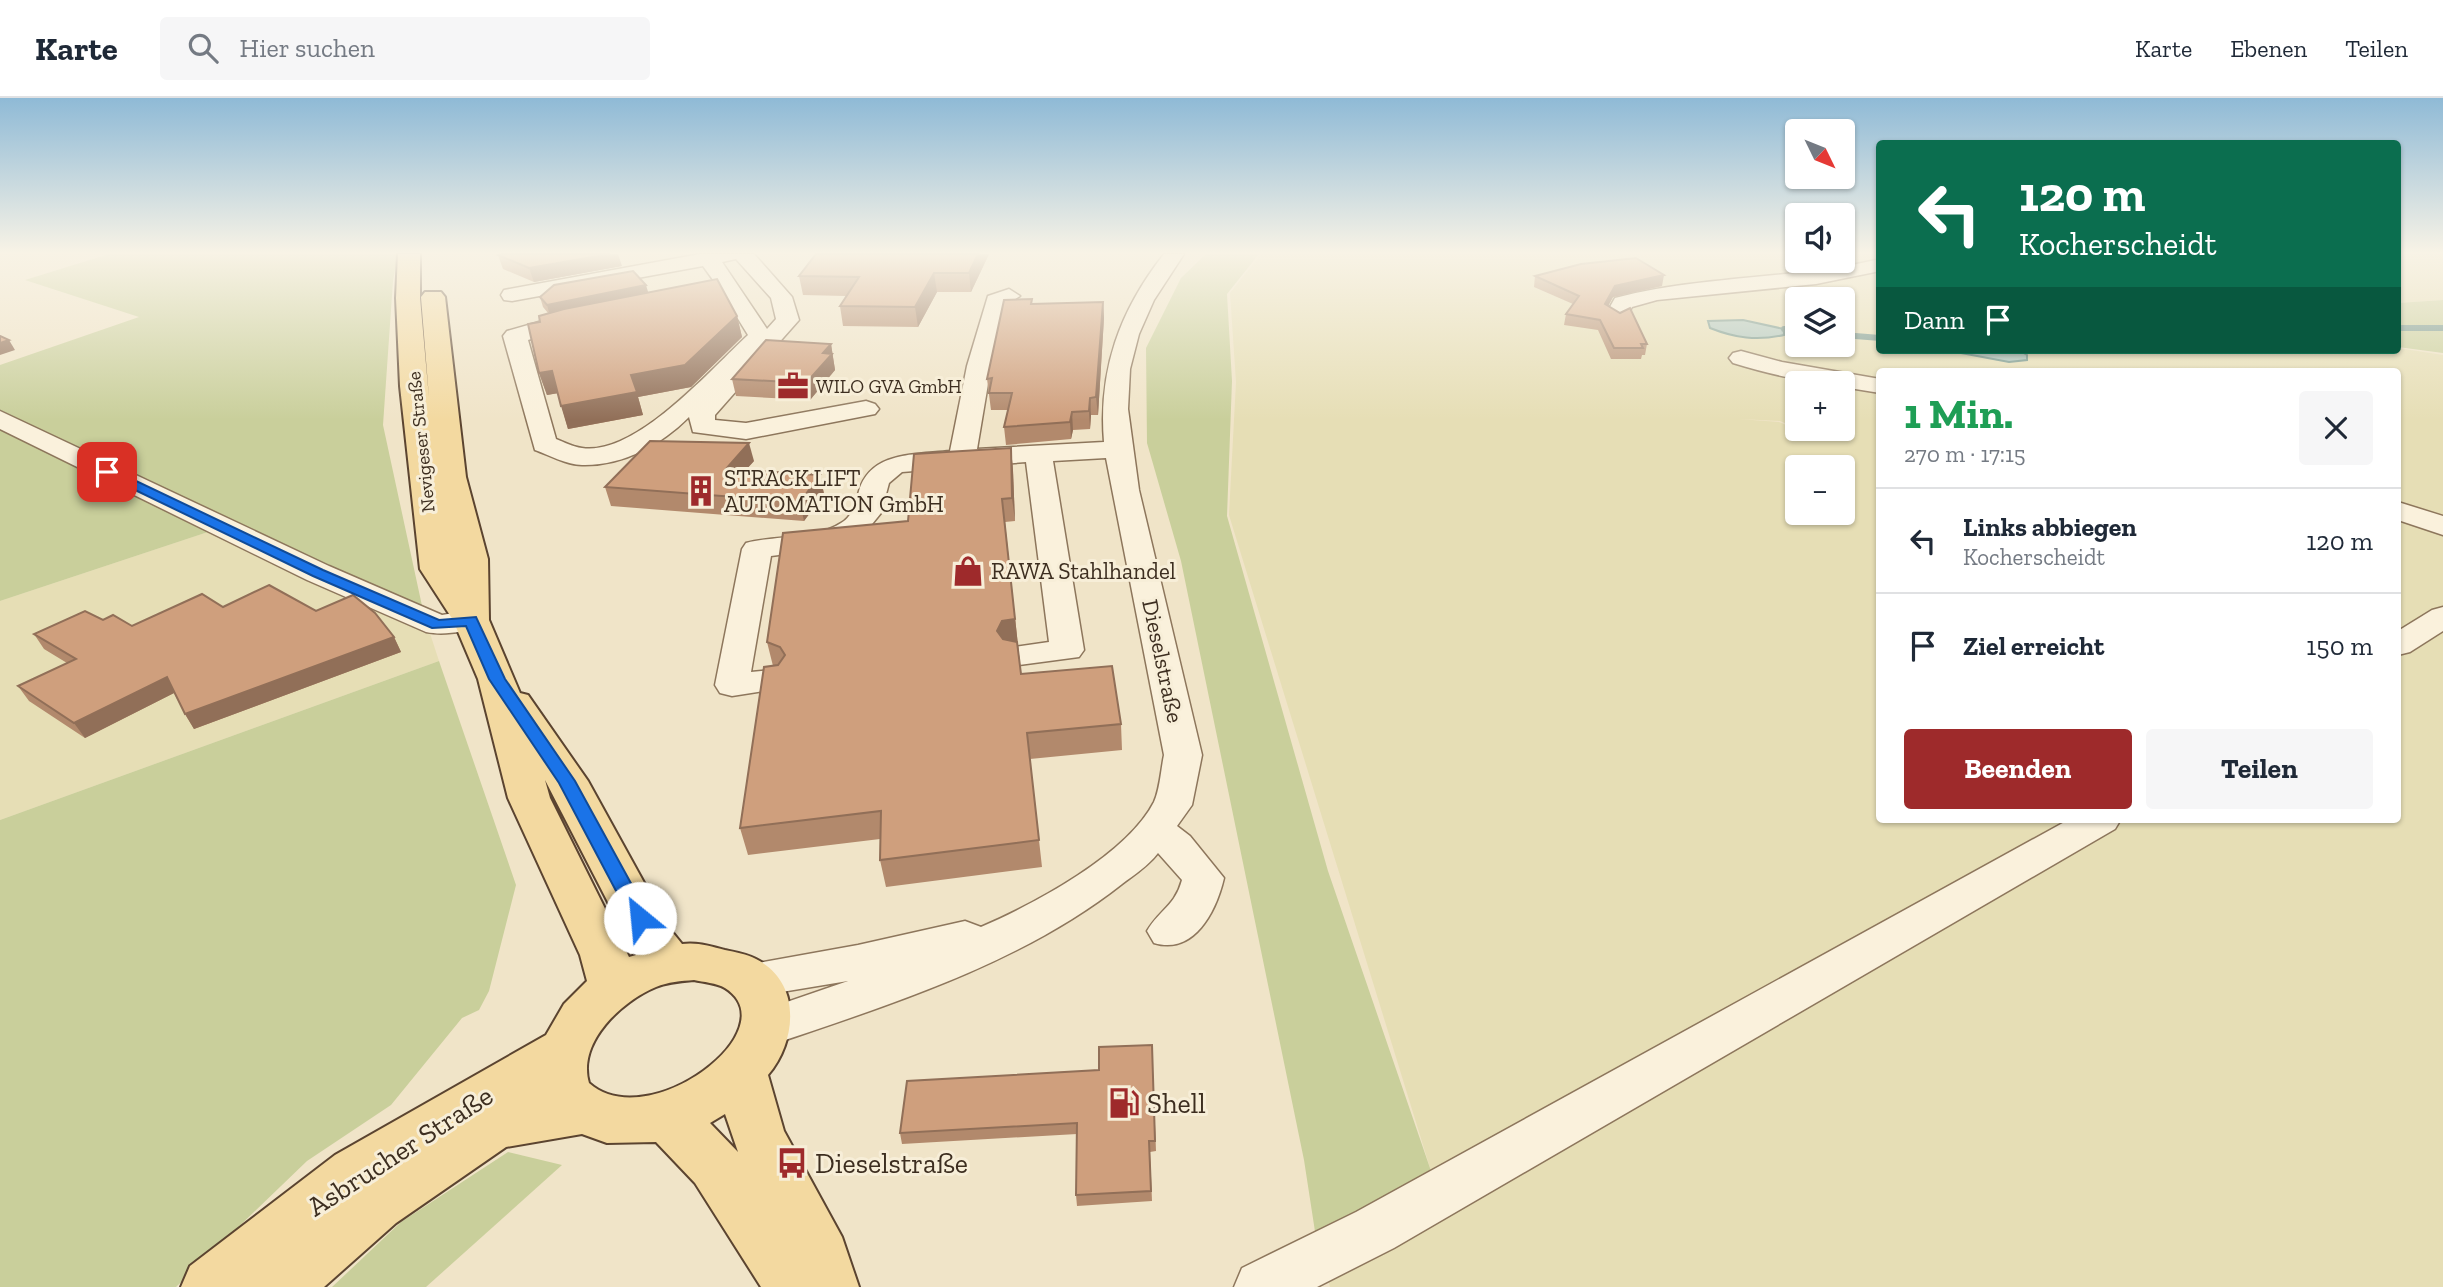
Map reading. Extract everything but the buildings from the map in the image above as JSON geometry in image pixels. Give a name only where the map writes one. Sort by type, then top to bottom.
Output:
[{"type":"main road","name":"Nevigeser Straße","points":[[409,309],[414,386],[437,569],[471,620],[497,679],[529,798],[604,956],[613,987]]},
{"type":"main road","name":"Nevigeser Straße","points":[[435,309],[451,477],[471,559],[471,620]]},
{"type":"main road","name":"Nevigeser Straße","points":[[497,679],[566,781],[652,941],[670,963]]},
{"type":"main road","points":[[754,1051],[712,1097],[668,1117],[622,1122],[584,1110],[563,1084],[562,1051],[581,1016],[613,987],[631,976],[670,963],[717,962],[752,979],[765,1000],[754,1051],[758,1136],[821,1257],[829,1287]]},
{"type":"main road","name":"Asbrucher Straße","points":[[211,1287],[355,1173],[562,1051]]},
{"type":"main road","name":"Asbrucher Straße","points":[[279,1287],[376,1204],[494,1126],[584,1110]]},
{"type":"main road","points":[[668,1117],[715,1165],[795,1287]]},
{"type":"street","points":[[607,312],[515,336],[544,444],[581,457],[627,449],[661,430],[760,336],[743,309]]},
{"type":"street","points":[[785,309],[788,320],[702,414],[702,426],[746,431],[866,409]]},
{"type":"street","points":[[962,457],[979,366],[994,309]]},
{"type":"street","name":"Dieselstraße","points":[[754,1051],[955,960],[1066,904],[1110,873],[1155,830],[1178,793],[1184,765],[1117,449],[1116,387],[1123,347],[1139,309]]},
{"type":"street","points":[[1617,314],[1619,309]]},
{"type":"street","points":[[1741,358],[1779,369],[1876,386]]},
{"type":"street","points":[[0,419],[318,573],[438,625],[471,620]]},
{"type":"street","points":[[772,681],[732,685],[757,549],[834,539],[854,528],[867,513],[872,487],[885,470],[909,462],[1117,449]]},
{"type":"street","points":[[1019,655],[1067,650],[1038,453]]},
{"type":"street","points":[[2401,512],[2443,526]]},
{"type":"street","points":[[2401,643],[2443,617]]},
{"type":"street","points":[[1261,1287],[1375,1230],[2094,823]]},
{"type":"street","points":[[1155,830],[1176,846],[1203,878],[1197,904],[1169,931]]},
{"type":"street","name":"Dieselstraße","points":[[752,979],[858,962],[936,942],[1024,927]]},
{"type":"shaded area","points":[[1231,309],[1785,309],[1785,357],[1855,357],[1855,309],[1876,309],[1876,354],[2401,354],[2401,348],[2443,355],[2443,1287],[1330,1287],[1316,1238],[1431,1171],[1229,515],[1236,382]]},
{"type":"shaded area","points":[[211,531],[424,615],[439,661],[0,820],[0,601]]},
{"type":"green space","points":[[116,309],[391,309],[383,425],[424,615],[211,531],[0,601],[0,365],[139,317]]},
{"type":"green space","points":[[1165,309],[1228,309],[1232,381],[1227,516],[1328,871],[1431,1171],[1316,1238],[1304,1160],[1181,561],[1147,443],[1146,348]]},
{"type":"green space","points":[[2401,309],[2443,309],[2443,353],[2401,347]]},
{"type":"green space","points":[[439,661],[516,885],[489,991],[479,1010],[462,1018],[391,1105],[307,1161],[176,1287],[0,1287],[0,820]]},
{"type":"green space","points":[[508,1152],[562,1165],[426,1287],[332,1287],[401,1222]]},
{"type":"water","points":[[1743,320],[1784,329],[1784,335],[1765,338],[1737,336],[1710,328],[1708,321]]},
{"type":"water","points":[[1966,354],[2027,355],[2027,360],[2009,362]]},
{"type":"waterway","points":[[2401,328],[2443,328]]},
{"type":"waterway","points":[[1855,336],[1876,338]]},
{"type":"place","name":"WILO GVA GmbH","points":[[793,386]]},
{"type":"place","name":"STRACK LIFT AUTOMATION GmbH","points":[[701,491]]},
{"type":"place","name":"RAWA Stahlhandel","points":[[968,571]]},
{"type":"place","name":"Shell","points":[[1124,1103]]},
{"type":"place","name":"Dieselstraße","points":[[792,1163]]},
{"type":"route","points":[[107,472],[318,573],[438,625],[471,620],[497,679],[566,781],[640,918]]}]
